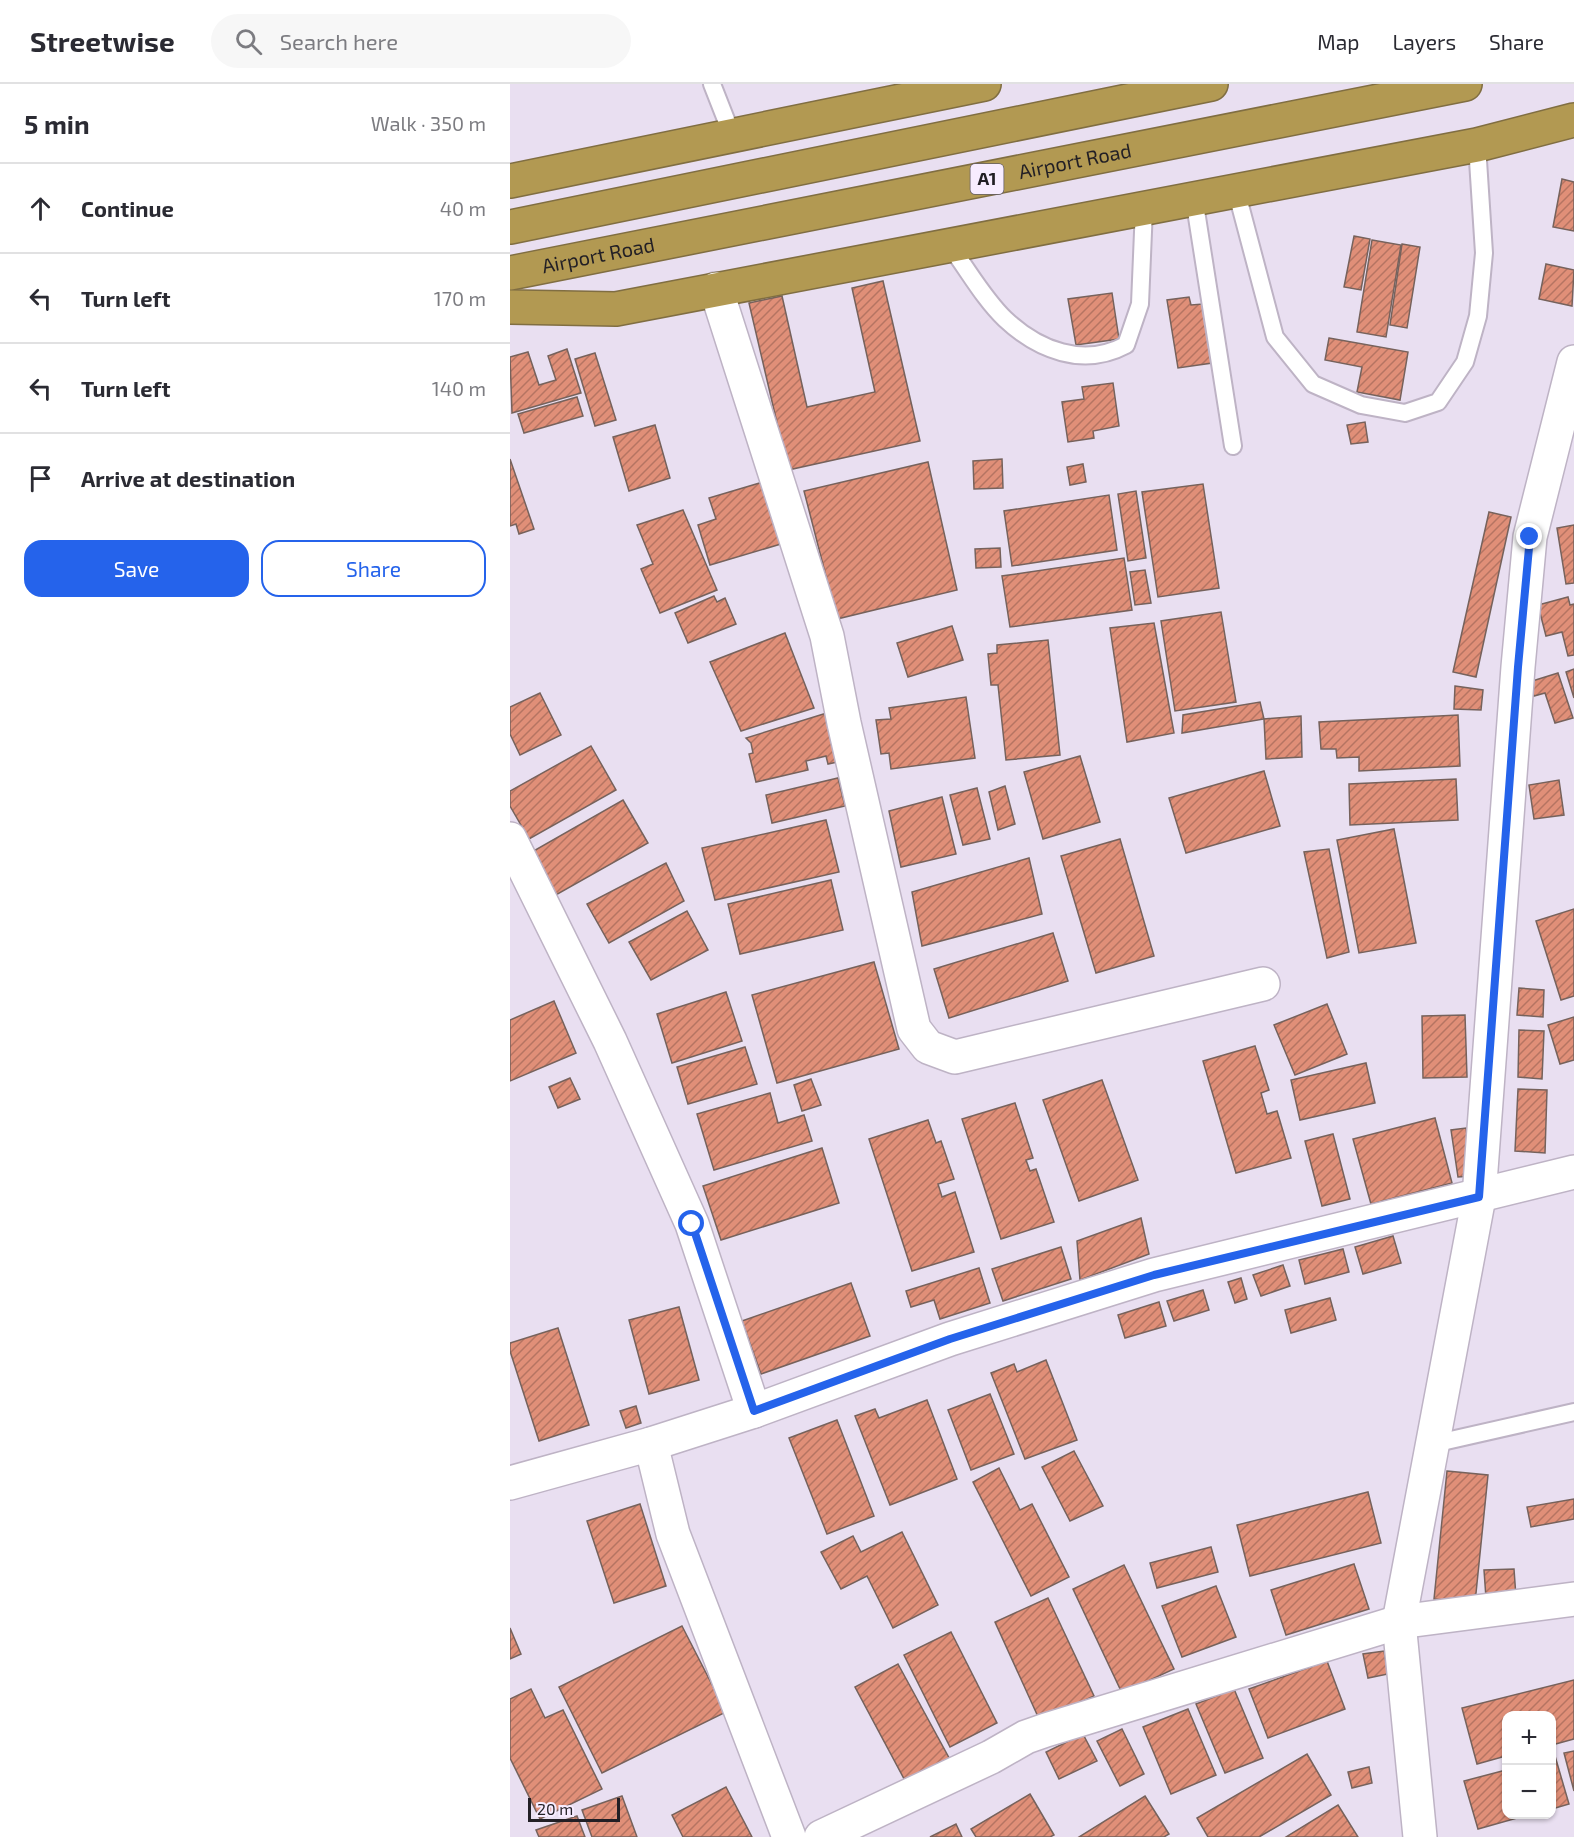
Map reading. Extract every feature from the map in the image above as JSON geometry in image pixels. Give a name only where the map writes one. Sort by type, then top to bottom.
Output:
[{"type":"highway","points":[[510,181],[984,84]]},
{"type":"highway","points":[[510,227],[1211,84]]},
{"type":"highway","name":"Airport Road","points":[[510,273],[1465,84]]},
{"type":"highway","points":[[510,307],[616,309],[1477,145],[1574,120]]},
{"type":"street","points":[[716,289],[827,636],[844,723],[914,1029],[928,1047],[955,1057],[1263,984]]},
{"type":"street","points":[[1420,1837],[1400,1622],[1479,1197],[1518,667],[1530,537],[1574,362]]},
{"type":"street","points":[[510,838],[610,1041],[692,1224],[754,1411]]},
{"type":"street","points":[[510,1483],[651,1444],[754,1411],[950,1339],[1154,1275],[1574,1172]]},
{"type":"street","points":[[651,1444],[673,1534],[789,1837]]},
{"type":"street","points":[[821,1837],[856,1830],[1026,1737],[1400,1622],[1574,1599]]},
{"type":"lane","points":[[712,84],[732,135]]},
{"type":"lane","points":[[1236,190],[1275,337],[1313,384],[1361,405],[1405,413],[1438,402],[1466,362],[1478,316],[1484,253],[1477,145]]},
{"type":"lane","points":[[1194,198],[1233,446]]},
{"type":"lane","points":[[949,245],[1004,318],[1046,349],[1074,356],[1112,353],[1126,345],[1140,304],[1144,208]]},
{"type":"lane","points":[[1433,1444],[1574,1412]]},
{"type":"building","points":[[1562,179],[1574,182],[1574,231],[1553,227]]},
{"type":"building","points":[[1354,236],[1370,239],[1361,290],[1344,287]]},
{"type":"building","points":[[1372,240],[1401,245],[1386,337],[1357,332]]},
{"type":"building","points":[[1402,244],[1420,247],[1407,328],[1390,325]]},
{"type":"building","points":[[1546,264],[1574,270],[1572,306],[1539,299]]},
{"type":"building","points":[[883,281],[920,441],[788,470],[749,303],[782,296],[807,407],[875,392],[852,288]]},
{"type":"building","points":[[1112,293],[1119,339],[1076,345],[1068,299]]},
{"type":"building","points":[[1189,297],[1191,305],[1203,304],[1212,363],[1178,368],[1167,300]]},
{"type":"building","points":[[1329,338],[1408,352],[1400,400],[1357,392],[1362,367],[1325,360]]},
{"type":"building","points":[[567,349],[581,393],[512,413],[510,357],[528,352],[539,385],[556,380],[548,356]]},
{"type":"building","points":[[595,353],[616,420],[595,426],[575,359]]},
{"type":"building","points":[[1113,383],[1119,426],[1093,431],[1094,438],[1068,442],[1062,402],[1084,399],[1082,387]]},
{"type":"building","points":[[577,397],[583,416],[524,433],[518,414]]},
{"type":"building","points":[[1365,422],[1368,442],[1351,444],[1347,425]]},
{"type":"building","points":[[655,425],[670,478],[629,491],[613,437]]},
{"type":"building","points":[[510,459],[534,529],[519,534],[516,524],[510,526]]},
{"type":"building","points":[[1002,459],[1003,488],[974,489],[973,461]]},
{"type":"building","points":[[928,462],[957,590],[837,619],[804,491]]},
{"type":"building","points":[[1083,464],[1086,482],[1070,485],[1067,467]]},
{"type":"building","points":[[763,482],[781,544],[710,565],[698,525],[716,519],[709,498]]},
{"type":"building","points":[[1203,484],[1219,588],[1158,597],[1142,492]]},
{"type":"building","points":[[1136,491],[1146,558],[1128,561],[1118,494]]},
{"type":"building","points":[[1109,495],[1117,550],[1012,566],[1004,511]]},
{"type":"building","points":[[683,510],[717,590],[660,613],[641,569],[653,564],[637,525]]},
{"type":"building","points":[[1489,512],[1511,517],[1476,677],[1453,672]]},
{"type":"building","points":[[1574,525],[1574,583],[1566,584],[1557,528]]},
{"type":"building","points":[[1000,548],[1001,567],[976,568],[975,549]]},
{"type":"building","points":[[1124,558],[1132,610],[1010,627],[1002,576]]},
{"type":"building","points":[[1145,570],[1151,603],[1135,605],[1130,572]]},
{"type":"building","points":[[714,596],[717,602],[725,598],[736,624],[688,643],[675,613]]},
{"type":"building","points":[[1568,597],[1570,605],[1574,604],[1574,655],[1568,656],[1562,632],[1546,636],[1538,605]]},
{"type":"building","points":[[1221,612],[1236,702],[1175,711],[1161,621]]},
{"type":"building","points":[[1154,623],[1174,733],[1127,742],[1110,628]]},
{"type":"building","points":[[952,626],[963,660],[908,677],[897,643]]},
{"type":"building","points":[[785,633],[814,708],[741,731],[710,662]]},
{"type":"building","points":[[1048,640],[1060,755],[1006,760],[998,685],[991,685],[988,654],[997,653],[997,645]]},
{"type":"building","points":[[1574,669],[1574,698],[1566,672]]},
{"type":"building","points":[[1558,673],[1573,718],[1555,723],[1545,693],[1534,696],[1529,682]]},
{"type":"building","points":[[1455,686],[1483,690],[1481,710],[1454,709]]},
{"type":"building","points":[[540,693],[561,735],[520,755],[510,734],[510,707]]},
{"type":"building","points":[[966,697],[975,758],[891,769],[889,753],[881,754],[876,720],[891,719],[889,708]]},
{"type":"building","points":[[1260,702],[1264,719],[1182,733],[1183,715]]},
{"type":"building","points":[[830,712],[842,761],[828,764],[826,756],[806,761],[808,770],[756,782],[749,754],[753,753],[751,743],[746,738]]},
{"type":"building","points":[[1458,715],[1460,766],[1359,771],[1359,757],[1337,758],[1336,749],[1321,749],[1319,722]]},
{"type":"building","points":[[1301,716],[1302,757],[1266,759],[1264,719]]},
{"type":"building","points":[[591,746],[616,790],[529,839],[510,806],[510,791]]},
{"type":"building","points":[[1080,756],[1100,822],[1043,839],[1024,772]]},
{"type":"building","points":[[1264,771],[1280,826],[1186,853],[1169,798]]},
{"type":"building","points":[[838,778],[845,806],[772,823],[766,795]]},
{"type":"building","points":[[1456,779],[1458,820],[1350,825],[1349,784]]},
{"type":"building","points":[[1559,780],[1564,815],[1534,819],[1529,785]]},
{"type":"building","points":[[1005,786],[1015,824],[998,830],[989,792]]},
{"type":"building","points":[[977,788],[990,839],[963,845],[950,795]]},
{"type":"building","points":[[942,797],[956,854],[901,867],[889,811]]},
{"type":"building","points":[[623,800],[648,843],[554,896],[530,853]]},
{"type":"building","points":[[826,820],[839,872],[715,900],[702,848]]},
{"type":"building","points":[[1394,829],[1416,943],[1359,953],[1337,840]]},
{"type":"building","points":[[1120,839],[1154,956],[1096,973],[1061,856]]},
{"type":"building","points":[[1329,849],[1349,952],[1327,958],[1304,852]]},
{"type":"building","points":[[1029,858],[1042,914],[922,946],[912,892]]},
{"type":"building","points":[[666,863],[684,901],[609,943],[587,904]]},
{"type":"building","points":[[831,880],[843,930],[740,954],[728,904]]},
{"type":"building","points":[[1574,909],[1574,996],[1561,1000],[1536,921]]},
{"type":"building","points":[[687,911],[708,950],[651,980],[629,942]]},
{"type":"building","points":[[1053,933],[1068,981],[949,1018],[934,969]]},
{"type":"building","points":[[874,962],[899,1049],[777,1083],[752,995]]},
{"type":"building","points":[[1519,988],[1544,990],[1543,1017],[1517,1015]]},
{"type":"building","points":[[726,992],[742,1041],[672,1063],[657,1014]]},
{"type":"building","points":[[554,1001],[576,1053],[510,1081],[510,1020]]},
{"type":"building","points":[[1327,1004],[1347,1054],[1295,1075],[1274,1025]]},
{"type":"building","points":[[1465,1015],[1467,1077],[1423,1078],[1422,1016]]},
{"type":"building","points":[[1574,1017],[1574,1060],[1560,1064],[1548,1025]]},
{"type":"building","points":[[1519,1030],[1544,1031],[1542,1079],[1518,1077]]},
{"type":"building","points":[[1255,1046],[1269,1090],[1261,1093],[1267,1114],[1277,1111],[1291,1158],[1236,1173],[1203,1061]]},
{"type":"building","points":[[745,1047],[757,1084],[688,1104],[677,1067]]},
{"type":"building","points":[[1366,1063],[1375,1103],[1300,1120],[1291,1080]]},
{"type":"building","points":[[570,1078],[580,1099],[558,1108],[549,1087]]},
{"type":"building","points":[[811,1079],[821,1105],[802,1111],[794,1085]]},
{"type":"building","points":[[1102,1080],[1138,1180],[1079,1201],[1043,1100]]},
{"type":"building","points":[[1518,1089],[1547,1090],[1545,1153],[1515,1151]]},
{"type":"building","points":[[770,1093],[778,1123],[804,1115],[812,1141],[714,1170],[697,1114]]},
{"type":"building","points":[[1015,1103],[1033,1158],[1026,1160],[1030,1171],[1036,1169],[1054,1222],[1001,1239],[962,1119]]},
{"type":"building","points":[[1435,1118],[1452,1183],[1371,1204],[1353,1139]]},
{"type":"building","points":[[928,1120],[936,1143],[941,1141],[954,1179],[938,1184],[942,1197],[955,1192],[974,1252],[912,1271],[869,1139]]},
{"type":"building","points":[[1466,1128],[1472,1176],[1458,1177],[1451,1130]]},
{"type":"building","points":[[1333,1134],[1350,1199],[1322,1206],[1305,1141]]},
{"type":"building","points":[[822,1148],[839,1203],[721,1240],[703,1186]]},
{"type":"building","points":[[1141,1218],[1149,1254],[1080,1280],[1077,1241]]},
{"type":"building","points":[[1393,1236],[1401,1263],[1363,1274],[1355,1247]]},
{"type":"building","points":[[1061,1247],[1071,1279],[1003,1301],[992,1269]]},
{"type":"building","points":[[1343,1249],[1349,1272],[1305,1284],[1299,1260]]},
{"type":"building","points":[[1283,1265],[1290,1286],[1261,1296],[1253,1275]]},
{"type":"building","points":[[979,1268],[990,1303],[940,1319],[934,1300],[911,1307],[906,1291]]},
{"type":"building","points":[[1241,1278],[1247,1299],[1235,1303],[1228,1282]]},
{"type":"building","points":[[851,1283],[870,1336],[761,1374],[742,1321]]},
{"type":"building","points":[[1203,1290],[1209,1310],[1174,1321],[1167,1301]]},
{"type":"building","points":[[1330,1298],[1336,1320],[1291,1333],[1285,1310]]},
{"type":"building","points":[[1159,1302],[1166,1326],[1125,1338],[1118,1315]]},
{"type":"building","points":[[679,1307],[699,1380],[649,1394],[629,1320]]},
{"type":"building","points":[[558,1328],[589,1425],[539,1441],[510,1351],[510,1343]]},
{"type":"building","points":[[1046,1360],[1077,1440],[1025,1459],[991,1373],[1014,1364],[1017,1372]]},
{"type":"building","points":[[990,1394],[1014,1454],[971,1470],[948,1410]]},
{"type":"building","points":[[927,1400],[957,1479],[890,1505],[855,1416],[875,1409],[879,1418]]},
{"type":"building","points":[[636,1406],[641,1423],[626,1428],[620,1411]]},
{"type":"building","points":[[837,1420],[874,1516],[827,1534],[789,1438]]},
{"type":"building","points":[[1074,1451],[1103,1506],[1070,1521],[1042,1467]]},
{"type":"building","points":[[999,1468],[1020,1510],[1032,1504],[1069,1577],[1031,1596],[973,1482]]},
{"type":"building","points":[[1447,1471],[1488,1475],[1475,1603],[1434,1599]]},
{"type":"building","points":[[1368,1492],[1381,1543],[1250,1576],[1237,1525]]},
{"type":"building","points":[[1574,1499],[1574,1519],[1531,1527],[1527,1507]]},
{"type":"building","points":[[640,1504],[666,1586],[614,1603],[587,1521]]},
{"type":"building","points":[[902,1532],[938,1605],[893,1628],[867,1576],[841,1589],[821,1552],[853,1536],[861,1552]]},
{"type":"building","points":[[1211,1547],[1218,1572],[1157,1588],[1150,1563]]},
{"type":"building","points":[[1354,1564],[1369,1609],[1286,1635],[1271,1590]]},
{"type":"building","points":[[1124,1565],[1174,1669],[1122,1693],[1073,1589]]},
{"type":"building","points":[[1514,1569],[1516,1597],[1486,1598],[1484,1570]]},
{"type":"building","points":[[1216,1586],[1236,1637],[1182,1657],[1162,1606]]},
{"type":"building","points":[[1048,1598],[1094,1696],[1040,1721],[995,1622]]},
{"type":"building","points":[[682,1626],[726,1712],[602,1773],[559,1687]]},
{"type":"building","points":[[510,1628],[521,1654],[510,1659]]},
{"type":"building","points":[[951,1632],[997,1723],[950,1747],[904,1655]]},
{"type":"building","points":[[1384,1651],[1388,1674],[1368,1678],[1363,1654]]},
{"type":"building","points":[[1327,1661],[1345,1709],[1268,1738],[1249,1689]]},
{"type":"building","points":[[898,1664],[954,1767],[910,1790],[855,1687]]},
{"type":"building","points":[[1574,1680],[1574,1739],[1556,1744],[1556,1711],[1502,1711],[1502,1757],[1477,1764],[1462,1708]]},
{"type":"building","points":[[531,1689],[545,1718],[563,1710],[602,1789],[540,1819],[510,1758],[510,1699]]},
{"type":"building","points":[[1234,1689],[1263,1758],[1225,1773],[1196,1704]]},
{"type":"building","points":[[1188,1709],[1216,1775],[1171,1794],[1143,1727]]},
{"type":"building","points":[[1122,1729],[1144,1774],[1120,1786],[1097,1741]]},
{"type":"building","points":[[1083,1734],[1097,1761],[1059,1779],[1046,1752]]},
{"type":"building","points":[[1574,1751],[1574,1791],[1564,1753]]},
{"type":"building","points":[[1307,1754],[1331,1795],[1259,1837],[1208,1837],[1197,1818]]},
{"type":"building","points":[[1556,1759],[1569,1804],[1556,1808]]},
{"type":"building","points":[[1369,1767],[1372,1783],[1352,1788],[1348,1772]]},
{"type":"building","points":[[1502,1771],[1502,1819],[1513,1819],[1478,1829],[1464,1781]]},
{"type":"building","points":[[726,1787],[752,1837],[683,1837],[672,1815]]},
{"type":"building","points":[[1030,1794],[1054,1835],[1050,1837],[976,1837],[971,1829]]},
{"type":"building","points":[[622,1796],[637,1837],[592,1837],[582,1810]]},
{"type":"building","points":[[1145,1796],[1169,1834],[1164,1837],[1079,1837]]},
{"type":"building","points":[[1338,1805],[1358,1837],[1286,1837]]},
{"type":"building","points":[[577,1816],[585,1837],[539,1837],[536,1830]]},
{"type":"building","points":[[956,1824],[962,1837],[930,1837]]},
{"type":"route","points":[[692,1224],[754,1411],[950,1339],[1154,1275],[1479,1197],[1518,667],[1530,537]]}]
